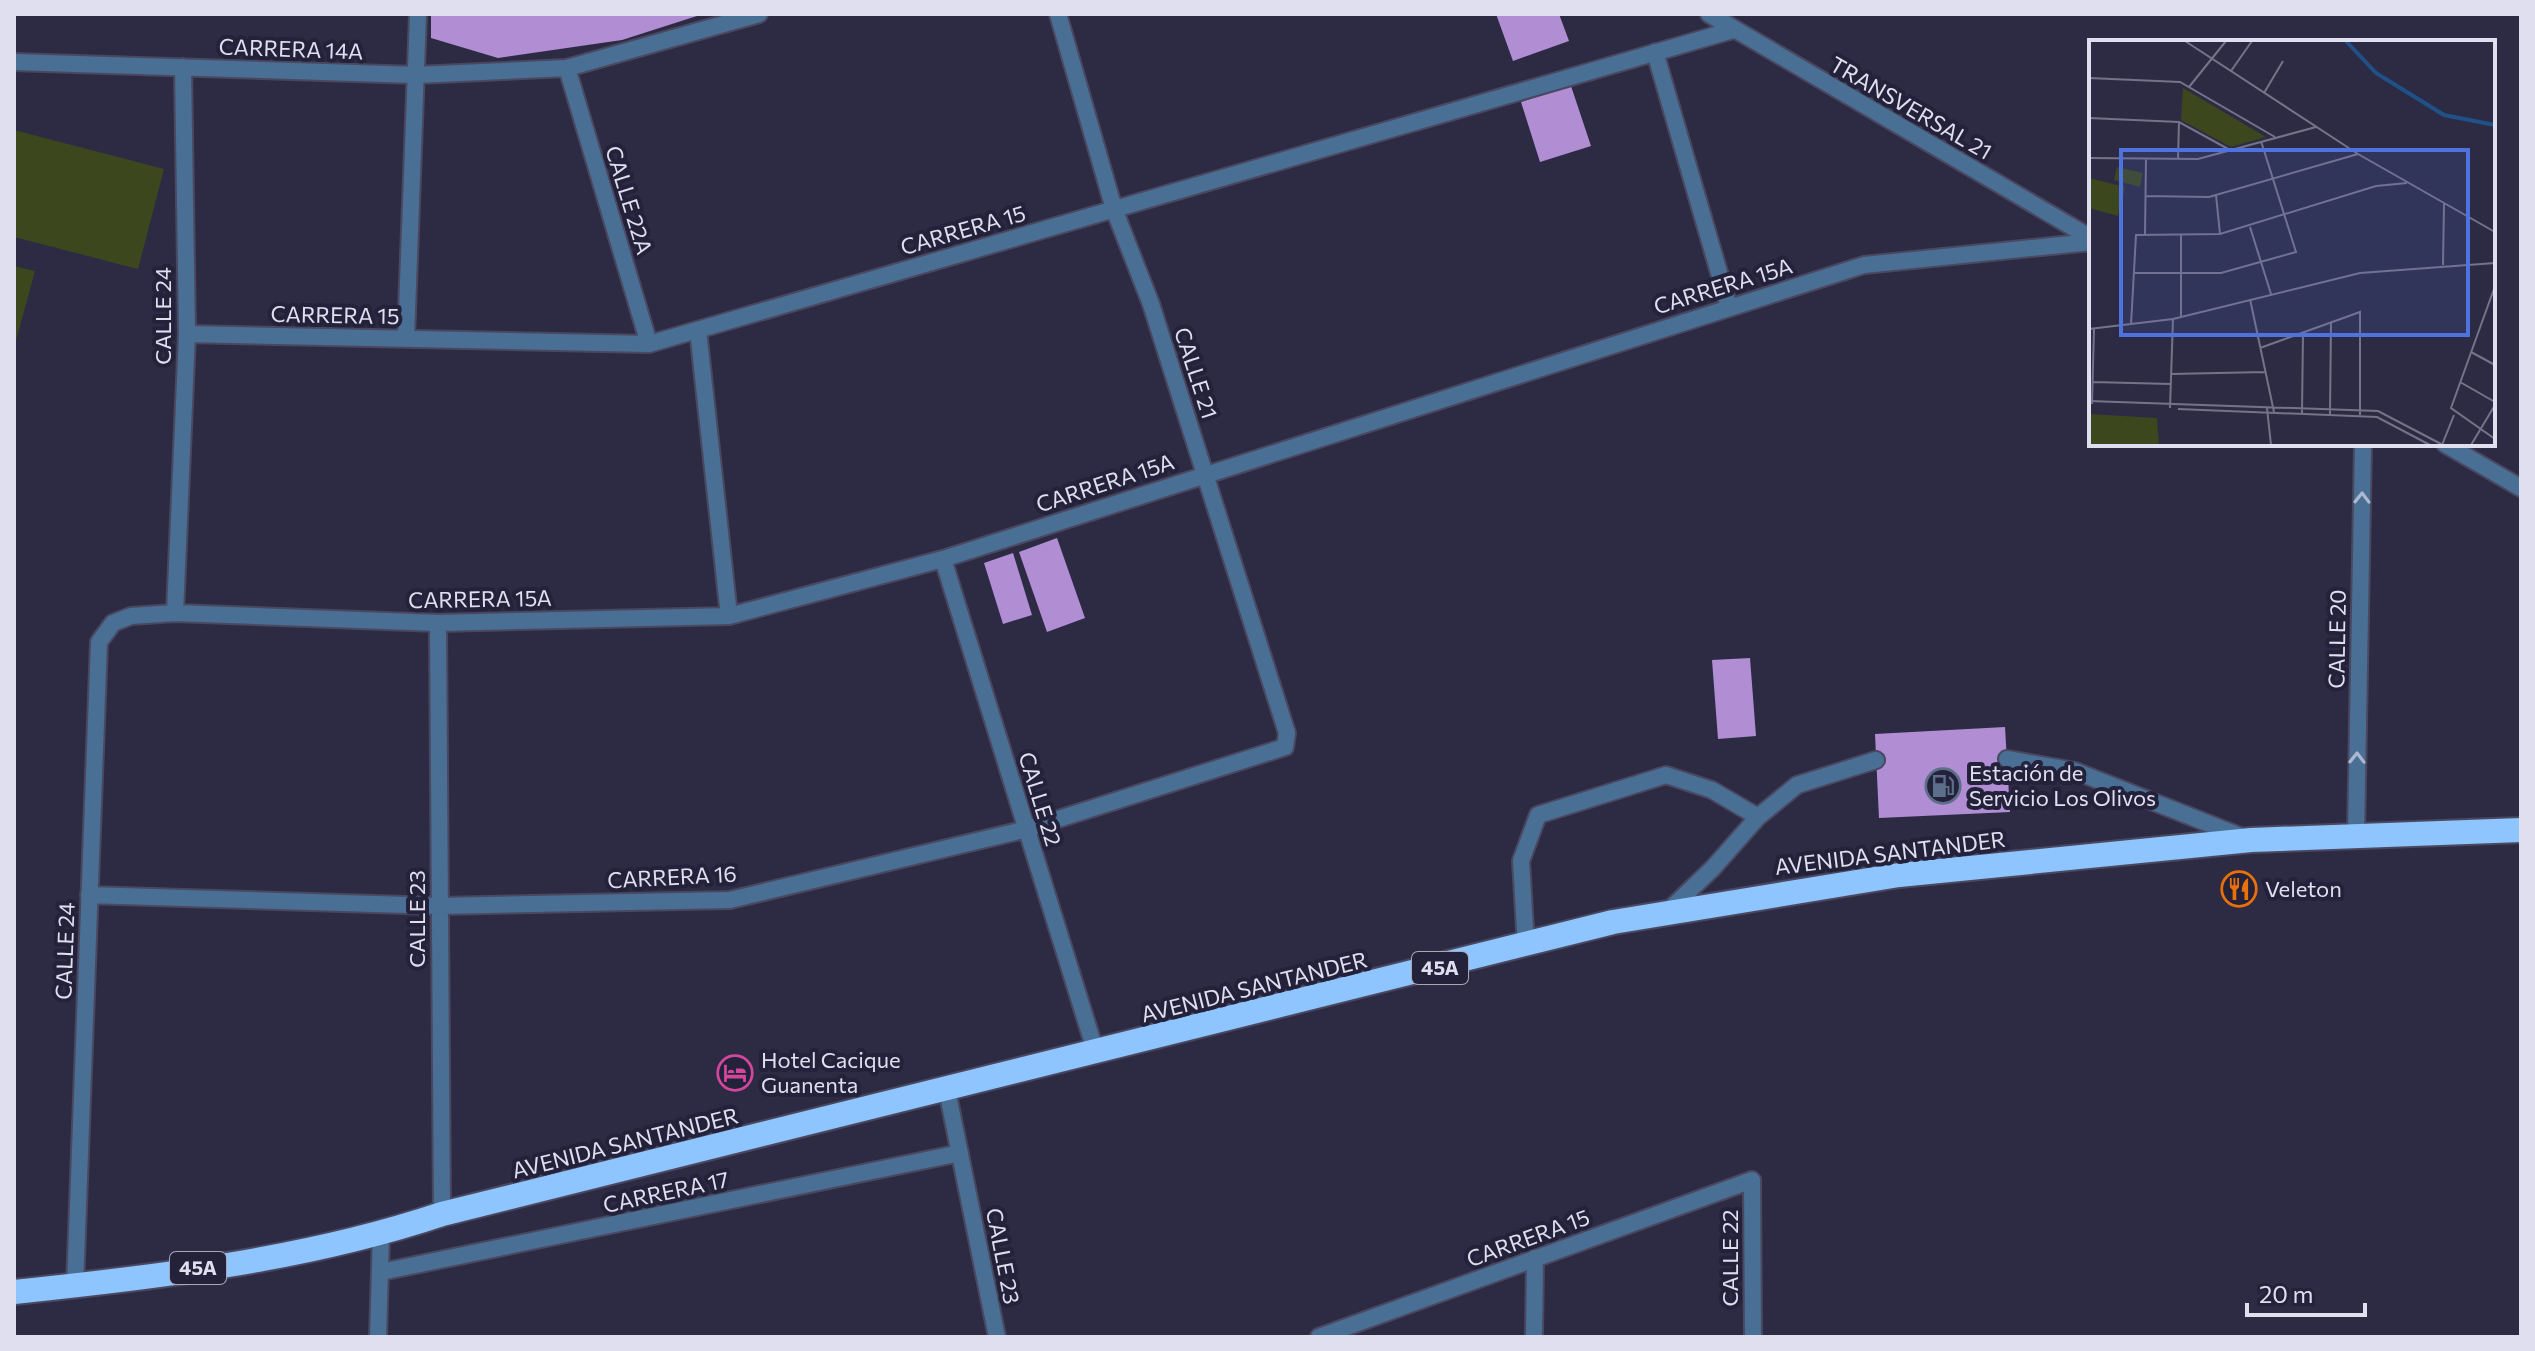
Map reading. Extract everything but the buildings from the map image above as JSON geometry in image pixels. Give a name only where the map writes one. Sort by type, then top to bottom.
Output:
[{"type":"highway","name":"AVENIDA SANTANDER","points":[[14,1292],[229,1264],[381,1235],[442,1214],[1526,947],[1541,939],[1666,913],[1899,875],[2251,840],[2521,830]]},
{"type":"street","points":[[406,338],[418,14]]},
{"type":"street","name":"CARRERA 14A","points":[[14,62],[416,75],[567,68],[759,14]]},
{"type":"street","name":"CALLE 21","points":[[1058,14],[1114,209],[1151,304],[1287,733],[1285,747]]},
{"type":"street","name":"TRANSVERSAL 21","points":[[1709,14],[2089,239]]},
{"type":"street","name":"CARRERA 15","points":[[187,334],[649,344],[1733,30]]},
{"type":"street","points":[[1655,52],[1729,307]]},
{"type":"street","name":"CALLE 24","points":[[175,613],[187,334],[183,67]]},
{"type":"street","name":"CALLE 22A","points":[[567,68],[649,344]]},
{"type":"street","name":"CARRERA 15A","points":[[113,623],[131,616],[175,613],[438,623],[729,616],[943,559],[1864,265],[2089,240]]},
{"type":"street","points":[[698,330],[729,616]]},
{"type":"street","name":"CALLE 20","points":[[2356,836],[2363,446]]},
{"type":"street","points":[[2448,446],[2521,488]]},
{"type":"street","name":"CALLE 22","points":[[943,559],[1096,1053]]},
{"type":"street","name":"CALLE 24","points":[[75,1286],[99,642],[113,623]]},
{"type":"street","name":"CALLE 23","points":[[438,623],[442,1214]]},
{"type":"street","name":"CARRERA 16","points":[[89,895],[439,906],[730,900],[1027,829],[1285,747]]},
{"type":"street","points":[[2007,759],[2075,771],[2251,840]]},
{"type":"street","points":[[1666,913],[1713,868],[1758,817],[1797,785],[1876,760]]},
{"type":"street","points":[[1526,947],[1521,861],[1538,815],[1666,775],[1712,790],[1758,817]]},
{"type":"street","name":"CALLE 23","points":[[947,1090],[997,1337]]},
{"type":"street","name":"CARRERA 17","points":[[381,1272],[960,1153]]},
{"type":"street","name":"CARRERA 15","points":[[1330,1335],[1752,1180]]},
{"type":"street","name":"CALLE 22","points":[[1752,1180],[1753,1337]]},
{"type":"street","points":[[378,1337],[381,1235]]},
{"type":"street","points":[[1534,1337],[1535,1258]]},
{"type":"green space","points":[[14,130],[164,169],[138,269],[14,237]]},
{"type":"green space","points":[[14,266],[35,271],[14,348]]},
{"type":"place","name":"Estación de Servicio Los Olivos","points":[[1943,786]]},
{"type":"place","name":"Veleton","points":[[2239,889]]},
{"type":"place","name":"Hotel Cacique Guanenta","points":[[735,1073]]}]
